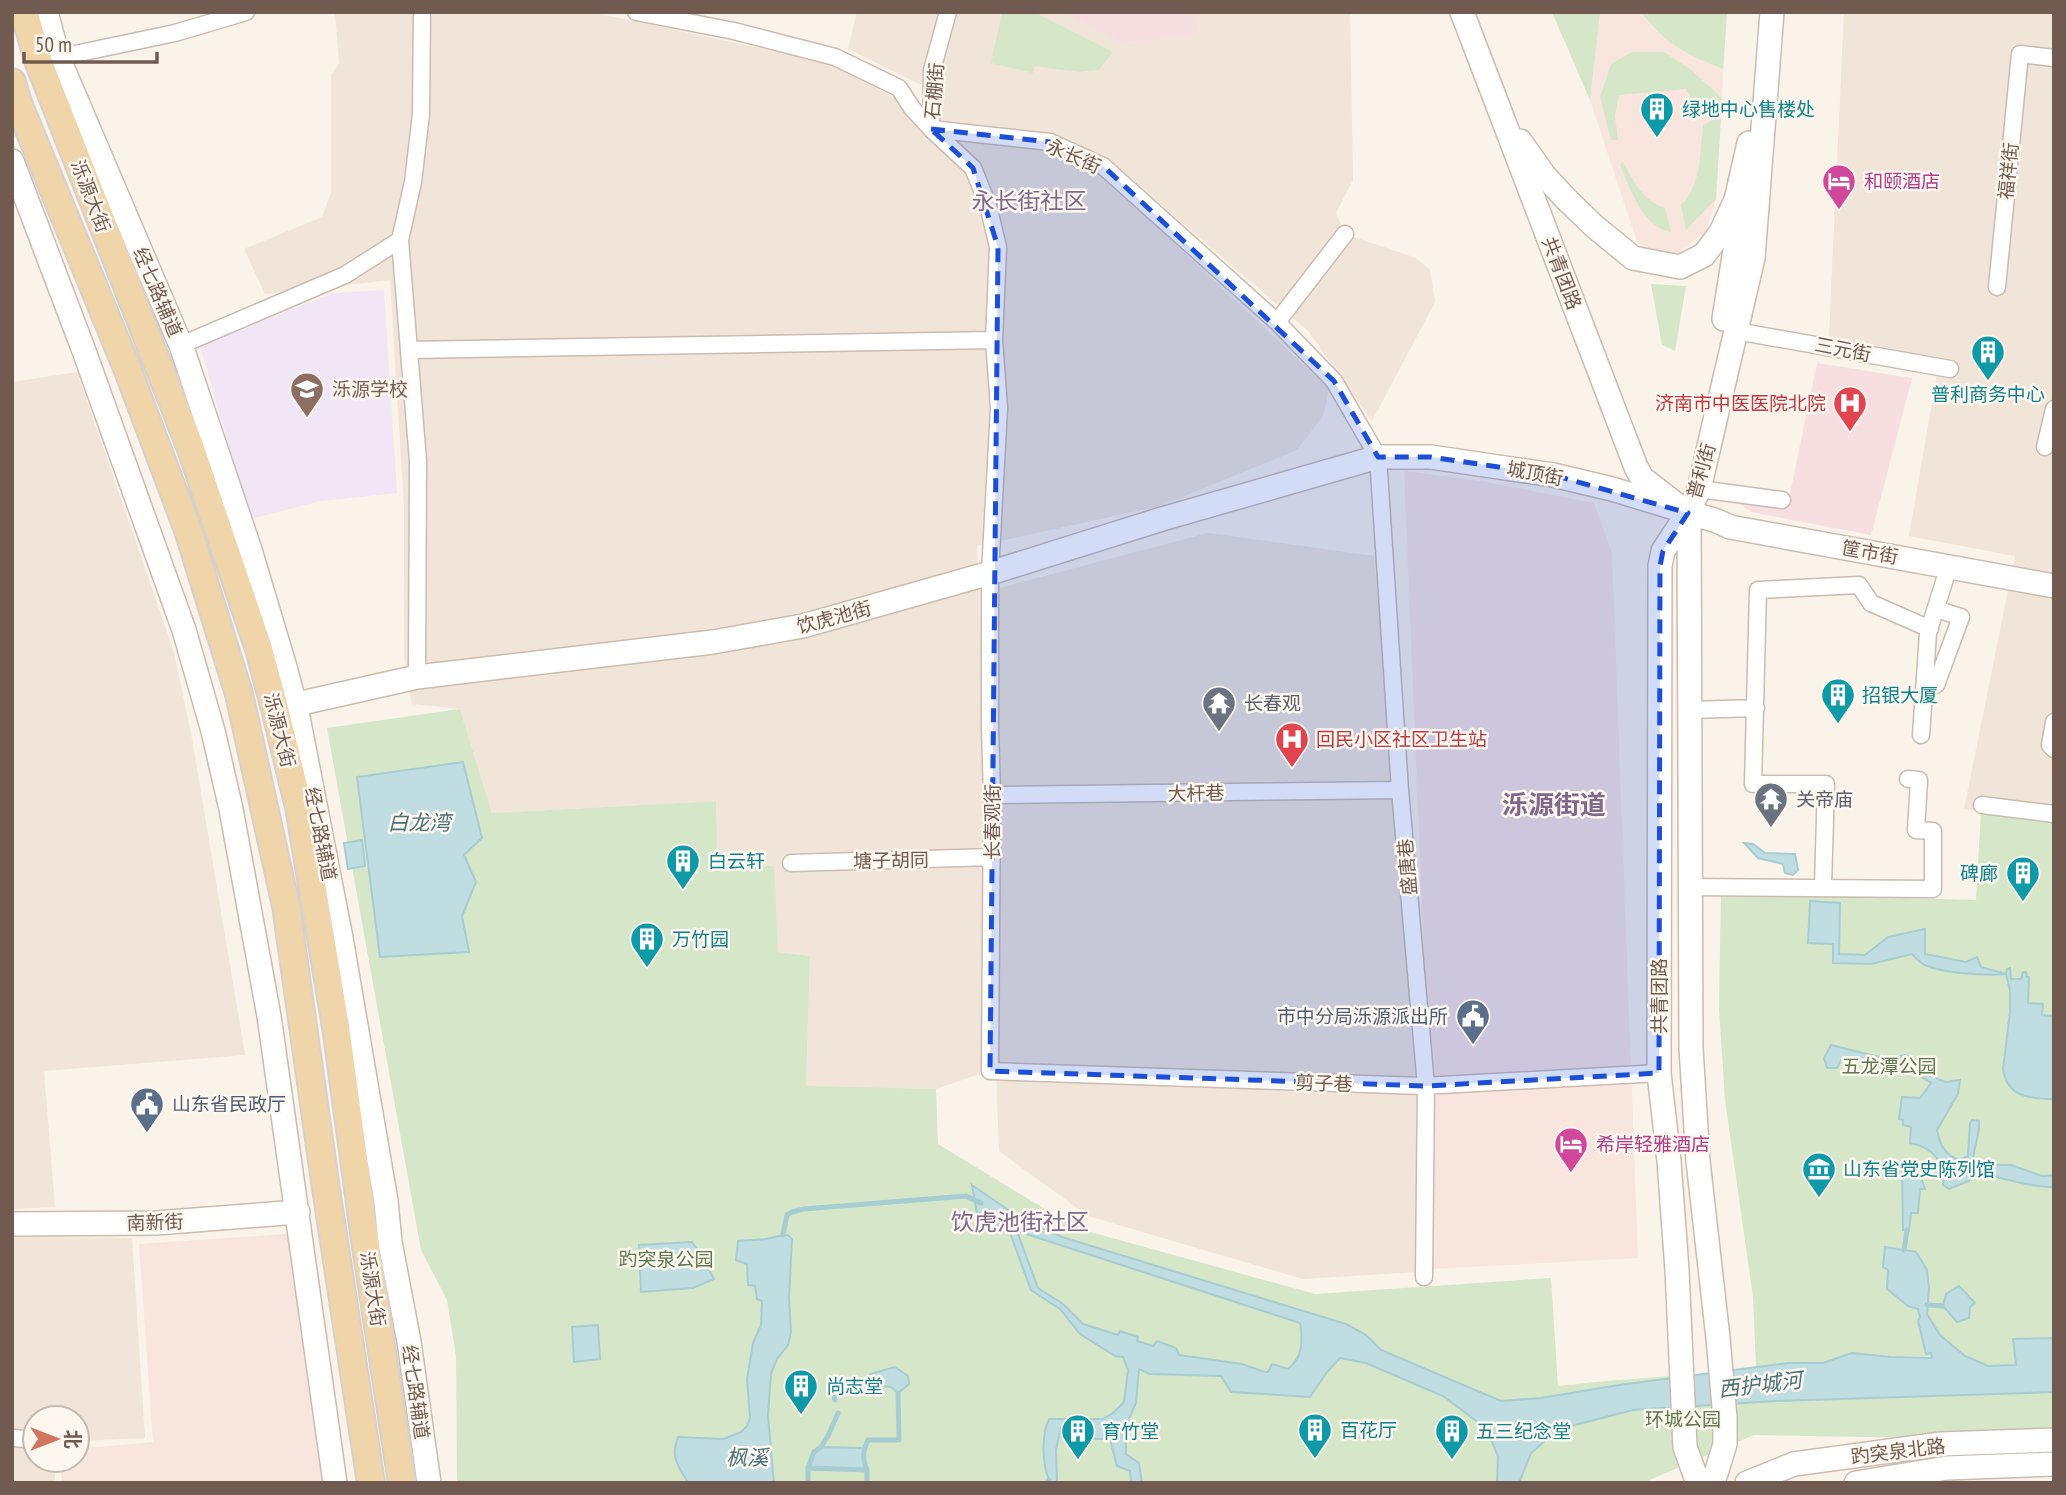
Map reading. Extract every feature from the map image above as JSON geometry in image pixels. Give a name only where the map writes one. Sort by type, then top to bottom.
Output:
[{"type":"main road","name":"泺源大街","points":[[24,12],[49,60],[190,446],[259,649],[285,707],[299,807],[337,1027],[366,1247],[402,1483]]},
{"type":"main road","name":"泺源大街","points":[[14,97],[127,368],[188,530],[239,694],[286,906],[371,1483]]},
{"type":"street","name":"经七路辅道","points":[[46,12],[49,60],[181,345],[250,550],[341,938],[386,1201],[390,1242],[409,1342],[429,1483]]},
{"type":"street","points":[[49,60],[175,33],[246,12]]},
{"type":"street","points":[[417,677],[418,461],[400,240],[413,182],[421,114],[422,12]]},
{"type":"street","points":[[636,12],[734,31],[835,57],[899,88],[931,129]]},
{"type":"street","name":"石棚街","points":[[931,129],[932,70],[948,12]]},
{"type":"street","name":"共青团路","points":[[1462,12],[1636,467],[1642,478],[1688,513]]},
{"type":"street","name":"普利街","points":[[1688,513],[1734,263],[1749,143],[1756,12]]},
{"type":"street","name":"普利街","points":[[1688,513],[1699,489],[1753,258],[1772,12]]},
{"type":"street","name":"福祥街","points":[[1997,287],[2020,54],[2054,58]]},
{"type":"street","points":[[1498,108],[1544,175],[1587,220],[1633,258],[1680,267],[1704,255],[1721,232],[1737,200],[1749,143]]},
{"type":"street","name":"永长街","points":[[931,129],[1050,142],[1102,166],[1277,322],[1334,381],[1378,457]]},
{"type":"street","name":"长春观街","points":[[931,129],[973,168],[988,205],[998,247],[994,340],[999,408],[990,573],[990,1071]]},
{"type":"street","points":[[12,161],[157,553],[206,704],[231,809],[269,1016],[335,1483]]},
{"type":"street","points":[[1277,322],[1345,234]]},
{"type":"street","points":[[181,345],[345,275],[400,240]]},
{"type":"street","name":"三元街","points":[[1736,331],[1950,369]]},
{"type":"street","points":[[409,350],[994,340]]},
{"type":"street","points":[[2045,447],[2054,410]]},
{"type":"street","name":"饮虎池街","points":[[285,707],[417,677],[713,642],[803,626],[1378,457]]},
{"type":"street","name":"城顶街","points":[[1378,457],[1431,457],[1553,475],[1612,489],[1688,513]]},
{"type":"street","name":"盛唐巷","points":[[1378,457],[1401,790],[1426,1086],[1424,1277]]},
{"type":"street","points":[[1699,489],[1782,500]]},
{"type":"street","name":"共青团路","points":[[1688,513],[1692,1075],[1698,1161],[1725,1418],[1725,1444],[1713,1483]]},
{"type":"street","name":"共青团路","points":[[1688,513],[1663,551],[1660,566],[1659,1073],[1672,1211],[1685,1447],[1698,1483]]},
{"type":"street","name":"筐市街","points":[[1688,513],[1730,527],[2054,586]]},
{"type":"street","points":[[1920,735],[1930,629],[1949,566]]},
{"type":"street","points":[[1824,886],[1826,785],[1753,785],[1758,590],[1859,585],[1871,603],[1930,629]]},
{"type":"street","points":[[1936,609],[1961,617],[1936,685]]},
{"type":"street","points":[[1690,710],[1756,708]]},
{"type":"street","points":[[2054,722],[2050,745],[2054,749]]},
{"type":"street","points":[[1690,887],[1933,888],[1933,831],[1916,830],[1919,780],[1908,779]]},
{"type":"street","name":"大杆巷","points":[[992,795],[1401,790]]},
{"type":"street","points":[[1982,805],[2054,814]]},
{"type":"street","name":"塘子胡同","points":[[791,863],[992,858]]},
{"type":"street","name":"剪子巷","points":[[990,1071],[1426,1086],[1659,1073]]},
{"type":"street","name":"南新街","points":[[12,1224],[156,1223],[298,1212]]},
{"type":"street","name":"趵突泉北路","points":[[1747,1483],[1794,1464],[1941,1444],[2054,1440]]},
{"type":"street","name":"趵突泉北路","points":[[1856,1483],[1947,1468],[2054,1464]]},
{"type":"highlighted area","points":[[931,129],[1050,142],[1103,166],[1334,381],[1378,457],[1431,457],[1553,475],[1688,513],[1663,551],[1660,566],[1659,1073],[1426,1086],[990,1071],[998,247],[973,168]]},
{"type":"shaded area","points":[[335,12],[591,12],[834,64],[894,98],[928,135],[1051,149],[1100,173],[1329,389],[1323,416],[1297,450],[1160,506],[977,546],[987,797],[985,1072],[936,1089],[806,1087],[810,956],[778,952],[718,867],[716,801],[492,813],[460,709],[412,704],[404,655],[404,506],[390,280],[265,294],[244,249],[322,217],[331,193],[331,75],[339,64]]},
{"type":"shaded area","points":[[857,12],[941,12],[921,85],[848,49]]},
{"type":"shaded area","points":[[955,12],[1062,12],[1123,44],[1197,34],[1195,12],[1350,12],[1353,180],[1336,213],[1345,234],[1416,258],[1430,270],[1435,302],[1372,421],[1308,331],[1103,155],[1053,134],[934,124],[938,62]]},
{"type":"shaded area","points":[[1062,12],[1195,12],[1198,34],[1123,44]]},
{"type":"shaded area","points":[[1552,12],[1727,12],[1716,199],[1706,231],[1674,256],[1652,257],[1637,242],[1590,100]]},
{"type":"shaded area","points":[[1844,12],[2054,12],[2054,825],[1964,809],[2015,556],[1909,536],[1937,374],[1828,357]]},
{"type":"shaded area","name":"泺源学校","points":[[384,290],[397,493],[321,501],[250,519],[200,346],[333,293]]},
{"type":"shaded area","name":"济南市中医医院北院","points":[[1817,363],[1912,378],[1871,535],[1751,512],[1737,502],[1727,488],[1790,494]]},
{"type":"shaded area","points":[[77,372],[174,652],[191,733],[245,1055],[44,1071],[55,1207],[12,1209],[12,382]]},
{"type":"shaded area","points":[[1404,471],[1481,481],[1594,503],[1612,553],[1638,1258],[1430,1269],[1429,1074]]},
{"type":"shaded area","points":[[1208,533],[1374,556],[1420,1077],[1418,1272],[1303,1279],[1088,1216],[999,1151],[996,1074],[996,797],[999,588]]},
{"type":"shaded area","points":[[287,1234],[322,1483],[62,1483],[62,1474],[91,1474],[91,1448],[153,1442],[139,1244]]},
{"type":"shaded area","points":[[12,1237],[132,1238],[145,1438],[91,1440],[91,1404],[21,1404],[21,1474],[55,1474],[55,1483],[12,1483]]},
{"type":"green space","points":[[1002,12],[1034,12],[1113,52],[1099,70],[1078,72],[1035,66],[1033,73],[991,63]]},
{"type":"green space","points":[[1552,12],[1600,12],[1590,100]]},
{"type":"green space","points":[[1641,12],[1727,12],[1723,69],[1669,41]]},
{"type":"green space","points":[[1632,52],[1664,52],[1690,69],[1721,97],[1721,106],[1698,110],[1686,89],[1619,95],[1615,116],[1618,140],[1611,140],[1600,97],[1611,64]]},
{"type":"green space","points":[[1721,116],[1716,199],[1686,230],[1681,205],[1688,197],[1696,178],[1703,125]]},
{"type":"green space","points":[[1623,162],[1645,195],[1665,208],[1671,232],[1661,229],[1645,215],[1620,165]]},
{"type":"green space","points":[[1651,284],[1686,286],[1675,351],[1662,345]]},
{"type":"green space","name":"趵突泉公园","points":[[460,709],[492,813],[716,801],[718,866],[774,866],[778,952],[810,956],[806,1086],[936,1089],[938,1144],[1076,1228],[1315,1294],[1551,1278],[1558,1386],[1681,1376],[1805,1371],[2054,1372],[2054,1440],[1754,1435],[1643,1483],[457,1483],[456,1356],[447,1300],[421,1250],[327,728]]},
{"type":"green space","name":"五龙潭公园","points":[[1981,812],[2054,822],[2054,1362],[1988,1366],[1965,1356],[1891,1357],[1852,1353],[1823,1363],[1756,1367],[1753,1297],[1725,1100],[1719,1009],[1721,889],[1808,889],[1904,898],[1976,900]]},
{"type":"water","name":"白龙湾","points":[[463,762],[482,838],[464,855],[476,882],[462,916],[469,952],[380,957],[357,777]]},
{"type":"water","points":[[362,840],[365,866],[348,869],[344,843]]},
{"type":"water","points":[[1744,843],[1753,844],[1765,853],[1795,854],[1798,870],[1793,875],[1785,873],[1783,864],[1758,858]]},
{"type":"water","points":[[1810,901],[1840,903],[1839,954],[1865,955],[1888,937],[1925,929],[1925,954],[1966,962],[1977,957],[1981,967],[2006,974],[1942,970],[1923,964],[1912,954],[1871,964],[1833,963],[1833,944],[1808,943]]},
{"type":"water","points":[[2010,968],[2011,979],[2021,979],[2023,972],[2026,972],[2029,977],[2028,1003],[2043,1004],[2042,1015],[2054,1016],[2054,1099],[2021,1094],[2009,1086],[2005,1078],[2003,1069],[2010,1012],[2010,990],[2006,974]]},
{"type":"water","points":[[1831,1045],[1887,1059],[1905,1055],[1923,1062],[1937,1079],[1946,1082],[1960,1080],[1958,1094],[1937,1130],[1946,1152],[1959,1160],[1968,1156],[1970,1123],[1972,1120],[1979,1121],[1975,1165],[2011,1165],[2042,1176],[2054,1175],[2054,1187],[1992,1176],[1975,1169],[1969,1181],[1949,1189],[1943,1185],[1942,1169],[1936,1157],[1925,1148],[1910,1143],[1911,1127],[1903,1125],[1903,1120],[1899,1119],[1902,1097],[1920,1098],[1931,1083],[1920,1076],[1898,1069],[1885,1069],[1879,1064],[1841,1060],[1837,1068],[1827,1068],[1824,1058]]},
{"type":"water","points":[[1902,1167],[1920,1175],[1925,1189],[1920,1189],[1918,1213],[1911,1213],[1909,1231],[1903,1230]]},
{"type":"water","name":"西护城河","points":[[972,1185],[1020,1218],[1062,1237],[1346,1324],[1366,1335],[1381,1350],[1501,1401],[1541,1398],[1788,1363],[1823,1363],[1852,1353],[1932,1358],[1931,1353],[1926,1354],[1918,1321],[1918,1309],[1908,1306],[1887,1289],[1888,1270],[1883,1267],[1885,1247],[1916,1252],[1927,1270],[1927,1314],[1940,1335],[1965,1356],[1988,1366],[2016,1365],[2013,1339],[2054,1338],[2054,1392],[1775,1401],[1633,1410],[1559,1429],[1531,1453],[1519,1483],[1497,1483],[1498,1457],[1487,1429],[1443,1396],[1366,1363],[1340,1358],[1310,1397],[1231,1392],[1221,1376],[1150,1374],[1139,1369],[1136,1403],[1126,1426],[1126,1454],[1139,1463],[1142,1483],[1131,1483],[1130,1471],[1117,1466],[1110,1439],[1094,1439],[1087,1428],[1061,1427],[1056,1450],[1057,1483],[1050,1482],[1045,1468],[1044,1450],[1049,1419],[1103,1419],[1113,1413],[1124,1402],[1128,1370],[1123,1357],[1115,1356],[1080,1334],[1060,1309],[1031,1290],[1010,1233],[977,1214]],"holes":[[[1017,1231],[1300,1323],[1301,1342],[1297,1359],[1288,1369],[1272,1364],[1268,1372],[1242,1364],[1179,1355],[1176,1348],[1157,1341],[1153,1346],[1120,1331],[1118,1335],[1083,1324],[1063,1304],[1038,1288]]]},
{"type":"water","name":"枫溪","points":[[783,1235],[792,1239],[789,1298],[791,1332],[788,1345],[777,1359],[771,1374],[768,1416],[774,1483],[688,1483],[675,1456],[678,1437],[724,1439],[741,1432],[750,1418],[747,1379],[753,1343],[761,1325],[762,1301],[757,1299],[755,1286],[748,1285],[747,1264],[736,1260],[738,1241]]},
{"type":"water","points":[[692,1242],[714,1279],[693,1288],[641,1292],[639,1245]]},
{"type":"water","points":[[1959,1286],[1975,1303],[1970,1307],[1969,1318],[1957,1322],[1943,1306],[1946,1294]]},
{"type":"water","points":[[598,1325],[600,1359],[574,1362],[572,1327]]},
{"type":"water","points":[[895,1367],[908,1376],[909,1384],[898,1393],[891,1387],[873,1385],[867,1390],[831,1389],[833,1385],[863,1385],[870,1374]]},
{"type":"water","points":[[821,1447],[864,1448],[863,1460],[867,1470],[808,1468],[814,1452]]},
{"type":"waterway","points":[[783,1235],[787,1215],[804,1209],[966,1196],[981,1203]]},
{"type":"waterway","points":[[1904,1250],[1907,1230]]},
{"type":"waterway","points":[[1927,1305],[1943,1306]]},
{"type":"waterway","points":[[831,1389],[835,1400]]},
{"type":"waterway","points":[[867,1470],[864,1455],[868,1440],[899,1440],[898,1393]]},
{"type":"waterway","points":[[808,1468],[814,1452],[828,1436],[838,1413]]},
{"type":"waterway","points":[[808,1483],[808,1468],[867,1470],[867,1483]]},
{"type":"place","name":"绿地中心售楼处","points":[[1657,139]]},
{"type":"place","name":"和颐酒店","points":[[1839,211]]},
{"type":"place","name":"普利商务中心","points":[[1988,382]]},
{"type":"place","name":"泺源学校","points":[[307,419]]},
{"type":"place","name":"济南市中医医院北院","points":[[1850,433]]},
{"type":"place","name":"招银大厦","points":[[1838,725]]},
{"type":"place","name":"长春观","points":[[1219,733]]},
{"type":"place","name":"回民小区社区卫生站","points":[[1292,769]]},
{"type":"place","name":"关帝庙","points":[[1771,829]]},
{"type":"place","name":"白云轩","points":[[683,891]]},
{"type":"place","name":"碑廊","points":[[2023,903]]},
{"type":"place","name":"万竹园","points":[[647,969]]},
{"type":"place","name":"市中分局泺源派出所","points":[[1473,1046]]},
{"type":"place","name":"山东省民政厅","points":[[147,1134]]},
{"type":"place","name":"希岸轻雅酒店","points":[[1571,1174]]},
{"type":"place","name":"山东省党史陈列馆","points":[[1819,1199]]},
{"type":"place","name":"尚志堂","points":[[801,1416]]},
{"type":"place","name":"百花厅","points":[[1315,1460]]},
{"type":"place","name":"育竹堂","points":[[1078,1461]]},
{"type":"place","name":"五三纪念堂","points":[[1452,1461]]},
{"type":"district","name":"永长街社区","points":[[1029,201]]},
{"type":"district","name":"泺源街道","points":[[1554,805]]},
{"type":"district","name":"饮虎池街社区","points":[[1020,1222]]},
{"type":"park label","name":"环城公园","points":[[1683,1419]]}]
